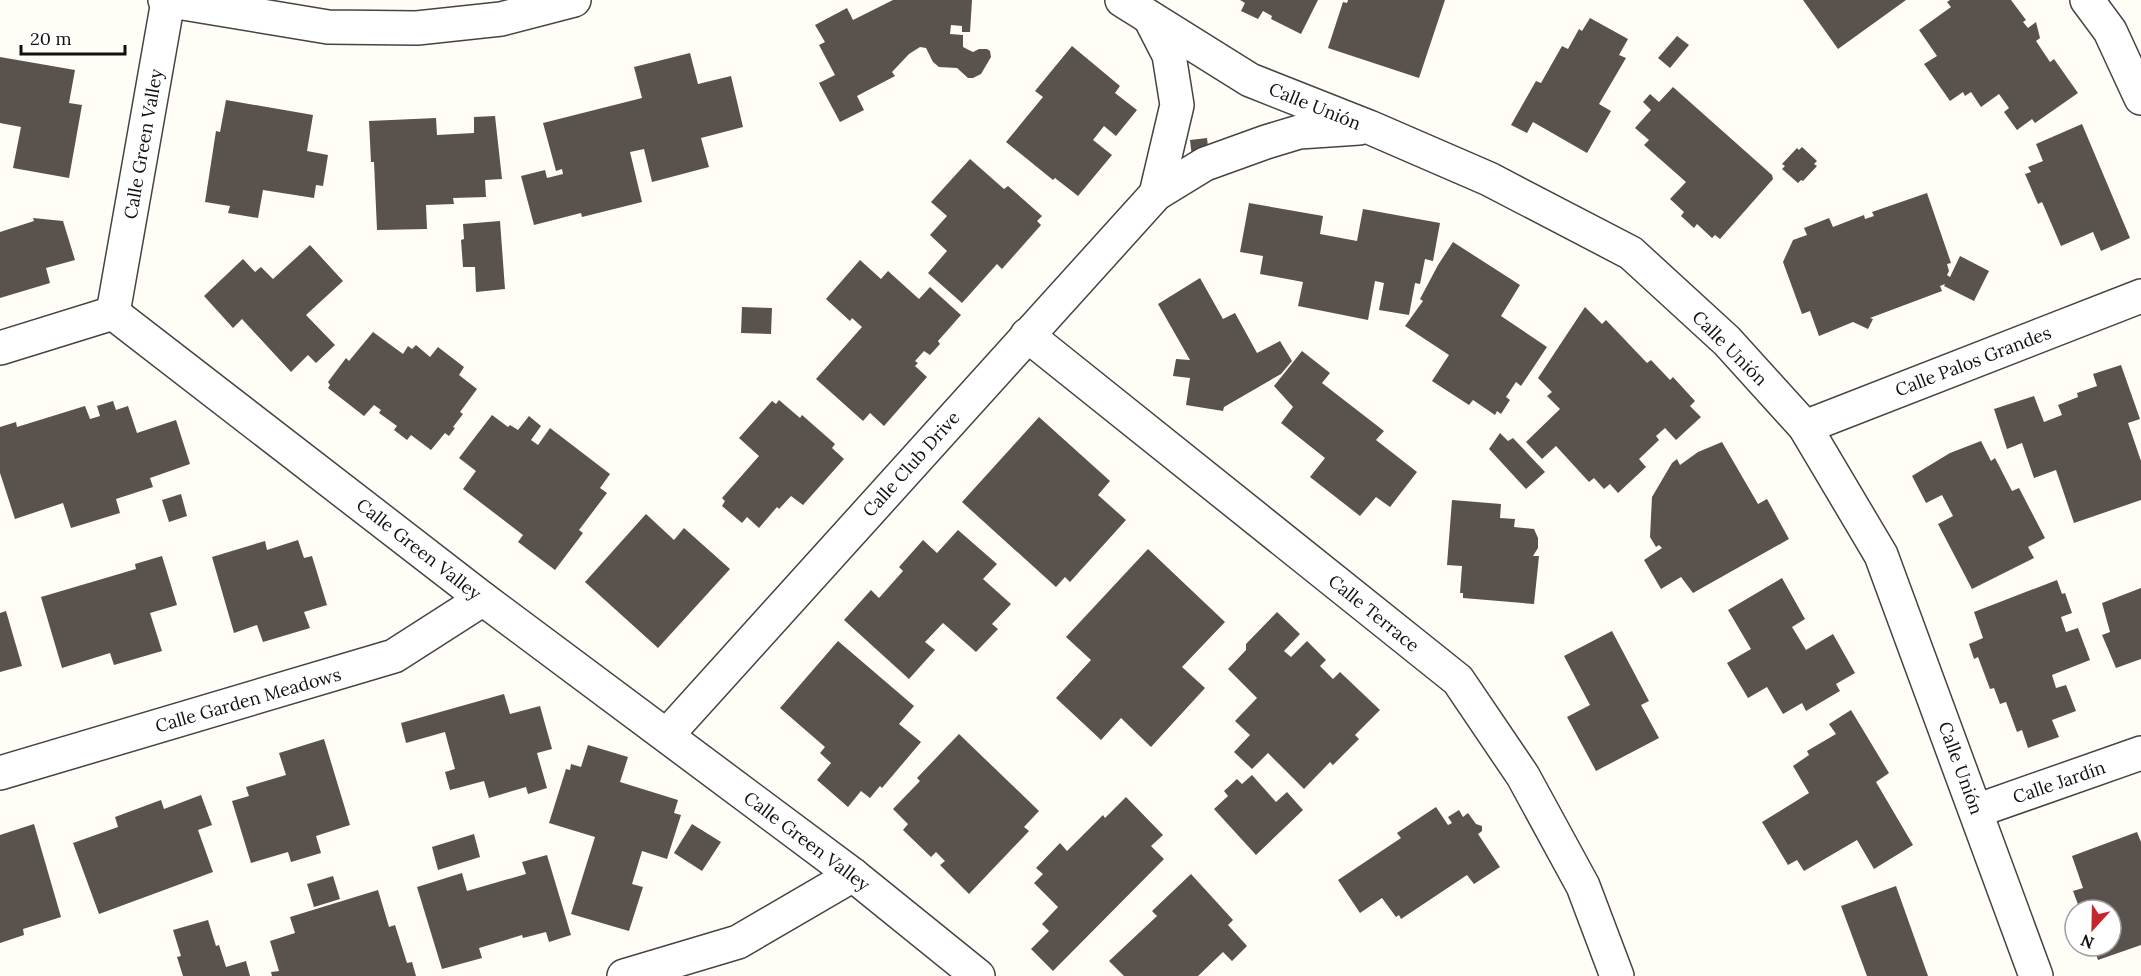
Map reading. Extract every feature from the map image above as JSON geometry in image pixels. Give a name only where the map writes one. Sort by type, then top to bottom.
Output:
[{"type":"street","points":[[167,0],[328,27],[417,28],[501,19],[574,0]]},
{"type":"street","name":"Calle Green Valley","points":[[167,0],[112,313],[483,599],[853,875],[978,976]]},
{"type":"street","name":"Calle Unión","points":[[1122,0],[1250,80],[1369,127],[1489,179],[1631,253],[1728,341],[1805,427],[1881,555],[2036,976]]},
{"type":"street","points":[[2087,0],[2110,31],[2141,98]]},
{"type":"street","name":"Calle Club Drive","points":[[1149,18],[1169,54],[1177,105],[1156,194]]},
{"type":"street","name":"Calle Club Drive","points":[[667,735],[1156,194],[1205,164],[1266,142],[1299,132],[1369,127]]},
{"type":"street","name":"Calle Palos Grandes","points":[[1805,427],[2141,296]]},
{"type":"street","points":[[0,348],[112,313]]},
{"type":"street","name":"Calle Terrace","points":[[1027,335],[1458,680],[1523,776],[1578,876],[1617,976]]},
{"type":"street","name":"Calle Garden Meadows","points":[[0,773],[394,656],[483,599]]},
{"type":"street","name":"Calle Jardín","points":[[1977,811],[2141,753]]},
{"type":"street","points":[[624,976],[738,942],[853,875]]},
{"type":"building","points":[[893,0],[972,0],[970,32],[962,32],[962,26],[951,25],[950,34],[963,35],[963,47],[973,52],[987,49],[991,57],[981,74],[968,78],[957,68],[939,67],[933,62],[926,48],[920,47],[909,54],[892,72],[895,76],[857,96],[864,110],[840,122],[819,83],[835,75],[819,45],[825,42],[815,25],[847,8],[853,20]]},
{"type":"building","points":[[1240,0],[1318,0],[1301,34],[1271,19],[1272,16],[1263,11],[1258,19],[1241,11],[1245,3]]},
{"type":"building","points":[[1348,0],[1445,0],[1419,78],[1328,48],[1343,2],[1347,3]]},
{"type":"building","points":[[1803,0],[1906,0],[1838,49]]},
{"type":"building","points":[[1950,0],[2011,0],[2026,20],[2023,22],[2028,28],[2036,22],[2040,38],[2036,41],[2050,62],[2054,59],[2078,93],[2035,123],[2032,119],[2017,130],[2004,112],[2009,108],[1999,94],[1981,107],[1971,92],[1965,96],[1963,92],[1950,101],[1924,64],[1937,56],[1919,30],[1951,7],[1947,2]]},
{"type":"building","points":[[1590,18],[1628,39],[1619,55],[1626,58],[1599,104],[1611,111],[1587,153],[1533,122],[1527,133],[1511,125],[1536,81],[1541,83],[1562,46],[1568,49],[1579,29],[1582,31]]},
{"type":"building","points":[[1677,36],[1689,45],[1670,68],[1658,58]]},
{"type":"building","points":[[1072,46],[1120,86],[1115,93],[1137,110],[1116,136],[1104,126],[1093,140],[1112,155],[1078,196],[1055,178],[1053,180],[1006,142],[1043,97],[1035,91]]},
{"type":"building","points":[[690,53],[698,84],[731,76],[743,127],[701,138],[709,167],[652,182],[644,149],[630,152],[642,202],[582,217],[581,213],[534,225],[521,176],[545,170],[547,178],[563,174],[562,169],[556,171],[543,123],[642,98],[634,67]]},
{"type":"building","points":[[0,57],[75,70],[69,103],[82,105],[69,178],[13,168],[21,127],[0,123]]},
{"type":"building","points":[[1673,87],[1772,175],[1773,179],[1720,239],[1715,235],[1712,238],[1697,224],[1694,228],[1681,216],[1684,212],[1670,199],[1686,182],[1644,145],[1649,140],[1635,128],[1651,110],[1643,102],[1650,94],[1659,102]]},
{"type":"building","points":[[226,100],[313,115],[307,151],[328,155],[323,186],[316,185],[314,198],[263,190],[258,218],[228,213],[230,206],[205,202],[216,131],[220,132]]},
{"type":"building","points":[[495,116],[502,179],[485,180],[486,197],[453,198],[454,204],[426,205],[427,229],[377,230],[374,162],[371,162],[369,121],[436,118],[437,135],[474,133],[474,117]]},
{"type":"building","points":[[2082,124],[2130,238],[2101,251],[2093,232],[2061,246],[2042,202],[2038,204],[2025,174],[2031,172],[2028,167],[2043,161],[2036,144]]},
{"type":"building","points":[[1207,138],[1209,155],[1192,157],[1190,140]]},
{"type":"building","points":[[1802,147],[1817,161],[1814,164],[1817,166],[1803,181],[1798,183],[1782,169],[1785,166],[1782,164],[1797,148],[1799,150]]},
{"type":"building","points":[[970,159],[1004,189],[1008,186],[1042,216],[1037,221],[1041,225],[1002,269],[997,264],[962,303],[928,273],[947,251],[930,235],[947,216],[931,202]]},
{"type":"building","points":[[1927,193],[1951,263],[1947,264],[1949,271],[1947,275],[1950,277],[1960,256],[1989,271],[1974,301],[1944,286],[1945,284],[1940,286],[1942,291],[1870,318],[1873,319],[1868,329],[1853,322],[1819,336],[1810,311],[1802,314],[1783,262],[1793,240],[1807,235],[1804,228],[1829,218],[1833,227],[1864,215],[1865,219],[1874,216],[1872,212]]},
{"type":"building","points":[[1249,203],[1323,216],[1320,234],[1357,241],[1363,209],[1440,223],[1433,261],[1425,259],[1420,284],[1415,283],[1409,315],[1379,310],[1384,283],[1375,281],[1368,320],[1298,306],[1303,282],[1260,274],[1263,256],[1240,252]]},
{"type":"building","points":[[33,218],[63,221],[75,260],[46,268],[50,283],[0,298],[0,232],[34,221]]},
{"type":"building","points":[[500,221],[505,289],[476,292],[475,267],[463,267],[461,240],[464,239],[463,224]]},
{"type":"building","points":[[1453,242],[1520,285],[1501,316],[1547,347],[1521,386],[1516,382],[1506,397],[1510,400],[1501,414],[1497,411],[1495,415],[1473,400],[1469,405],[1432,381],[1449,355],[1405,326],[1423,301],[1420,299]]},
{"type":"building","points":[[310,245],[343,281],[306,315],[335,345],[316,363],[308,355],[291,372],[242,319],[233,328],[204,296],[243,259],[255,272],[261,267],[273,279]]},
{"type":"building","points":[[860,260],[881,279],[888,271],[919,299],[930,287],[961,315],[938,341],[940,344],[930,355],[924,351],[915,361],[918,363],[915,366],[927,377],[884,426],[870,413],[863,421],[816,379],[862,327],[852,318],[850,321],[826,299]]},
{"type":"building","points":[[1200,278],[1223,319],[1235,313],[1257,353],[1280,341],[1292,361],[1281,374],[1224,407],[1223,411],[1186,405],[1190,378],[1173,376],[1176,359],[1190,360],[1158,304]]},
{"type":"building","points":[[742,307],[772,308],[771,334],[741,333]]},
{"type":"building","points":[[1585,307],[1602,324],[1606,320],[1647,363],[1651,360],[1670,380],[1673,377],[1695,401],[1690,406],[1701,417],[1676,440],[1665,428],[1656,436],[1659,440],[1639,459],[1646,467],[1618,493],[1610,484],[1604,489],[1594,478],[1589,482],[1556,446],[1542,459],[1526,442],[1560,409],[1547,396],[1552,392],[1538,378]]},
{"type":"building","points":[[373,332],[403,354],[408,346],[412,349],[416,345],[430,357],[438,347],[464,367],[459,375],[477,389],[460,412],[463,414],[449,436],[445,433],[431,450],[411,435],[407,440],[394,430],[397,426],[379,413],[381,410],[374,405],[364,416],[328,388],[330,385],[328,382],[346,358],[349,361]]},
{"type":"building","points":[[1302,351],[1330,373],[1322,383],[1384,431],[1376,440],[1417,472],[1390,507],[1376,497],[1360,516],[1310,477],[1325,458],[1281,423],[1293,407],[1274,386]]},
{"type":"building","points":[[2121,365],[2140,419],[2128,423],[2141,461],[2141,500],[2074,523],[2056,470],[2034,478],[2022,443],[2007,449],[1994,409],[2034,396],[2044,422],[2062,415],[2058,405],[2078,397],[2077,393],[2097,386],[2093,374]]},
{"type":"building","points":[[779,400],[800,418],[802,415],[835,444],[832,448],[844,459],[803,505],[791,496],[779,509],[777,507],[759,528],[747,517],[742,523],[722,506],[725,501],[722,498],[759,456],[739,438],[772,401],[776,404]]},
{"type":"building","points":[[113,401],[116,410],[128,406],[137,433],[176,420],[190,464],[150,478],[153,487],[116,499],[120,513],[71,528],[63,503],[15,519],[0,473],[0,427],[16,422],[17,427],[85,406],[90,419],[100,416],[97,406]]},
{"type":"building","points":[[492,415],[508,427],[510,425],[518,430],[529,416],[541,426],[531,440],[538,445],[550,428],[610,474],[600,488],[607,493],[579,530],[583,533],[555,570],[518,542],[523,535],[463,489],[476,471],[459,458]]},
{"type":"building","points":[[1039,417],[1110,481],[1098,495],[1126,520],[1070,582],[1065,577],[1056,587],[962,502]]},
{"type":"building","points":[[1500,433],[1508,441],[1513,438],[1545,472],[1526,489],[1489,449]]},
{"type":"building","points":[[1981,441],[1991,461],[1995,458],[2012,491],[2019,488],[2045,538],[2028,547],[2034,558],[1972,589],[1938,524],[1953,516],[1942,495],[1926,503],[1912,476],[1950,453]]},
{"type":"building","points":[[1722,442],[1758,504],[1767,499],[1789,539],[1693,593],[1681,577],[1661,589],[1644,560],[1662,548],[1659,545],[1656,547],[1650,537],[1652,497],[1672,463],[1677,459],[1680,465],[1698,452]]},
{"type":"building","points":[[181,494],[187,516],[169,522],[162,500]]},
{"type":"building","points":[[1452,500],[1501,504],[1500,518],[1515,519],[1514,527],[1534,529],[1538,538],[1538,548],[1533,556],[1539,556],[1534,604],[1463,598],[1463,593],[1460,593],[1462,566],[1447,565]]},
{"type":"building","points":[[646,514],[674,540],[684,528],[730,569],[658,648],[585,582]]},
{"type":"building","points":[[958,530],[997,564],[983,579],[1011,604],[992,624],[998,629],[976,652],[943,623],[925,642],[935,650],[909,679],[844,620],[871,590],[879,598],[903,571],[899,567],[923,540],[937,553]]},
{"type":"building","points":[[298,540],[304,558],[312,556],[327,605],[304,612],[310,628],[263,642],[257,625],[234,633],[212,557],[265,541],[267,550]]},
{"type":"building","points":[[1148,549],[1225,622],[1182,667],[1205,688],[1151,747],[1121,718],[1101,740],[1056,698],[1091,660],[1066,637]]},
{"type":"building","points":[[162,556],[177,605],[150,613],[162,651],[114,665],[110,653],[62,668],[41,597],[136,569],[135,564]]},
{"type":"building","points":[[1782,578],[1805,619],[1792,627],[1806,650],[1833,634],[1855,673],[1836,684],[1840,691],[1806,711],[1802,703],[1783,714],[1767,687],[1748,698],[1727,663],[1751,649],[1728,610]]},
{"type":"building","points":[[2057,580],[2062,594],[2065,593],[2072,613],[2061,617],[2066,632],[2078,628],[2090,660],[2052,675],[2056,688],[2066,685],[2076,711],[2052,720],[2059,737],[2028,748],[2022,730],[2017,732],[2006,702],[2000,704],[1994,688],[1990,689],[1978,657],[1974,659],[1969,644],[1983,638],[1974,612]]},
{"type":"building","points":[[2141,588],[2141,659],[2116,668],[2102,635],[2110,632],[2102,603]]},
{"type":"building","points":[[6,611],[22,666],[0,672],[0,613]]},
{"type":"building","points":[[1277,612],[1300,634],[1284,651],[1291,657],[1307,641],[1326,660],[1320,666],[1333,679],[1340,672],[1380,710],[1355,735],[1359,739],[1333,765],[1330,762],[1304,789],[1268,753],[1252,769],[1234,752],[1250,735],[1235,721],[1257,698],[1228,669],[1246,650],[1246,644]]},
{"type":"building","points":[[1612,631],[1649,701],[1641,705],[1659,738],[1596,771],[1567,717],[1590,705],[1564,656]]},
{"type":"building","points":[[838,641],[914,706],[899,724],[921,742],[882,788],[880,786],[870,798],[861,791],[848,807],[817,780],[831,763],[820,753],[825,747],[780,708]]},
{"type":"building","points":[[504,694],[510,714],[540,706],[552,749],[537,753],[547,788],[528,794],[526,787],[489,798],[484,781],[450,790],[445,772],[455,769],[445,732],[406,743],[401,723]]},
{"type":"building","points":[[1851,710],[1889,773],[1876,782],[1913,845],[1874,869],[1857,840],[1804,871],[1797,860],[1788,865],[1762,822],[1809,793],[1793,766],[1809,755],[1807,751],[1836,734],[1829,724]]},
{"type":"building","points":[[959,734],[1039,811],[1024,827],[1029,831],[969,894],[940,865],[945,861],[936,852],[931,857],[903,830],[908,824],[893,809],[920,781],[917,778]]},
{"type":"building","points":[[324,739],[350,825],[316,836],[321,853],[291,862],[288,852],[251,863],[232,801],[249,796],[246,787],[286,775],[279,753]]},
{"type":"building","points":[[588,745],[628,757],[620,782],[678,800],[674,813],[681,815],[667,859],[642,851],[632,884],[643,887],[629,931],[571,914],[595,837],[549,823],[566,769],[570,770],[571,764],[581,767]]},
{"type":"building","points":[[1252,775],[1276,802],[1287,792],[1303,810],[1256,855],[1214,809],[1228,796],[1224,791],[1237,779],[1242,784]]},
{"type":"building","points":[[201,795],[212,825],[198,830],[213,872],[99,914],[73,843],[118,827],[115,817],[161,800],[164,809]]},
{"type":"building","points":[[1126,797],[1163,835],[1151,846],[1164,859],[1053,971],[1031,949],[1049,931],[1042,924],[1058,907],[1034,883],[1043,874],[1036,868],[1060,843],[1067,851],[1103,815],[1105,818]]},
{"type":"building","points":[[1436,807],[1448,825],[1452,823],[1448,817],[1459,810],[1463,817],[1468,813],[1476,824],[1482,826],[1482,831],[1478,834],[1500,867],[1474,884],[1467,875],[1401,919],[1399,915],[1396,917],[1382,898],[1360,913],[1338,880],[1401,838],[1397,833]]},
{"type":"building","points":[[34,824],[61,917],[23,929],[24,935],[0,943],[0,835]]},
{"type":"building","points":[[692,824],[721,842],[702,871],[674,853]]},
{"type":"building","points":[[2137,832],[2141,842],[2141,945],[2123,951],[2123,898],[2076,898],[2073,891],[2083,888],[2072,856]]},
{"type":"building","points":[[474,834],[480,857],[438,870],[432,847]]},
{"type":"building","points":[[547,855],[571,935],[549,942],[546,932],[523,938],[522,935],[479,948],[482,958],[442,969],[417,887],[462,873],[467,891],[526,874],[522,862]]},
{"type":"building","points":[[1191,874],[1233,920],[1228,925],[1247,946],[1232,961],[1223,952],[1198,976],[1124,976],[1109,961],[1157,916],[1152,911]]},
{"type":"building","points":[[333,876],[340,899],[314,907],[307,884]]},
{"type":"building","points":[[1896,886],[1928,976],[1867,976],[1841,906]]},
{"type":"building","points":[[378,890],[389,927],[395,925],[407,963],[412,962],[416,976],[272,976],[271,972],[279,971],[270,941],[295,933],[290,917]]},
{"type":"building","points":[[208,920],[216,946],[219,945],[226,967],[246,961],[250,976],[183,976],[177,957],[181,956],[173,930]]}]
